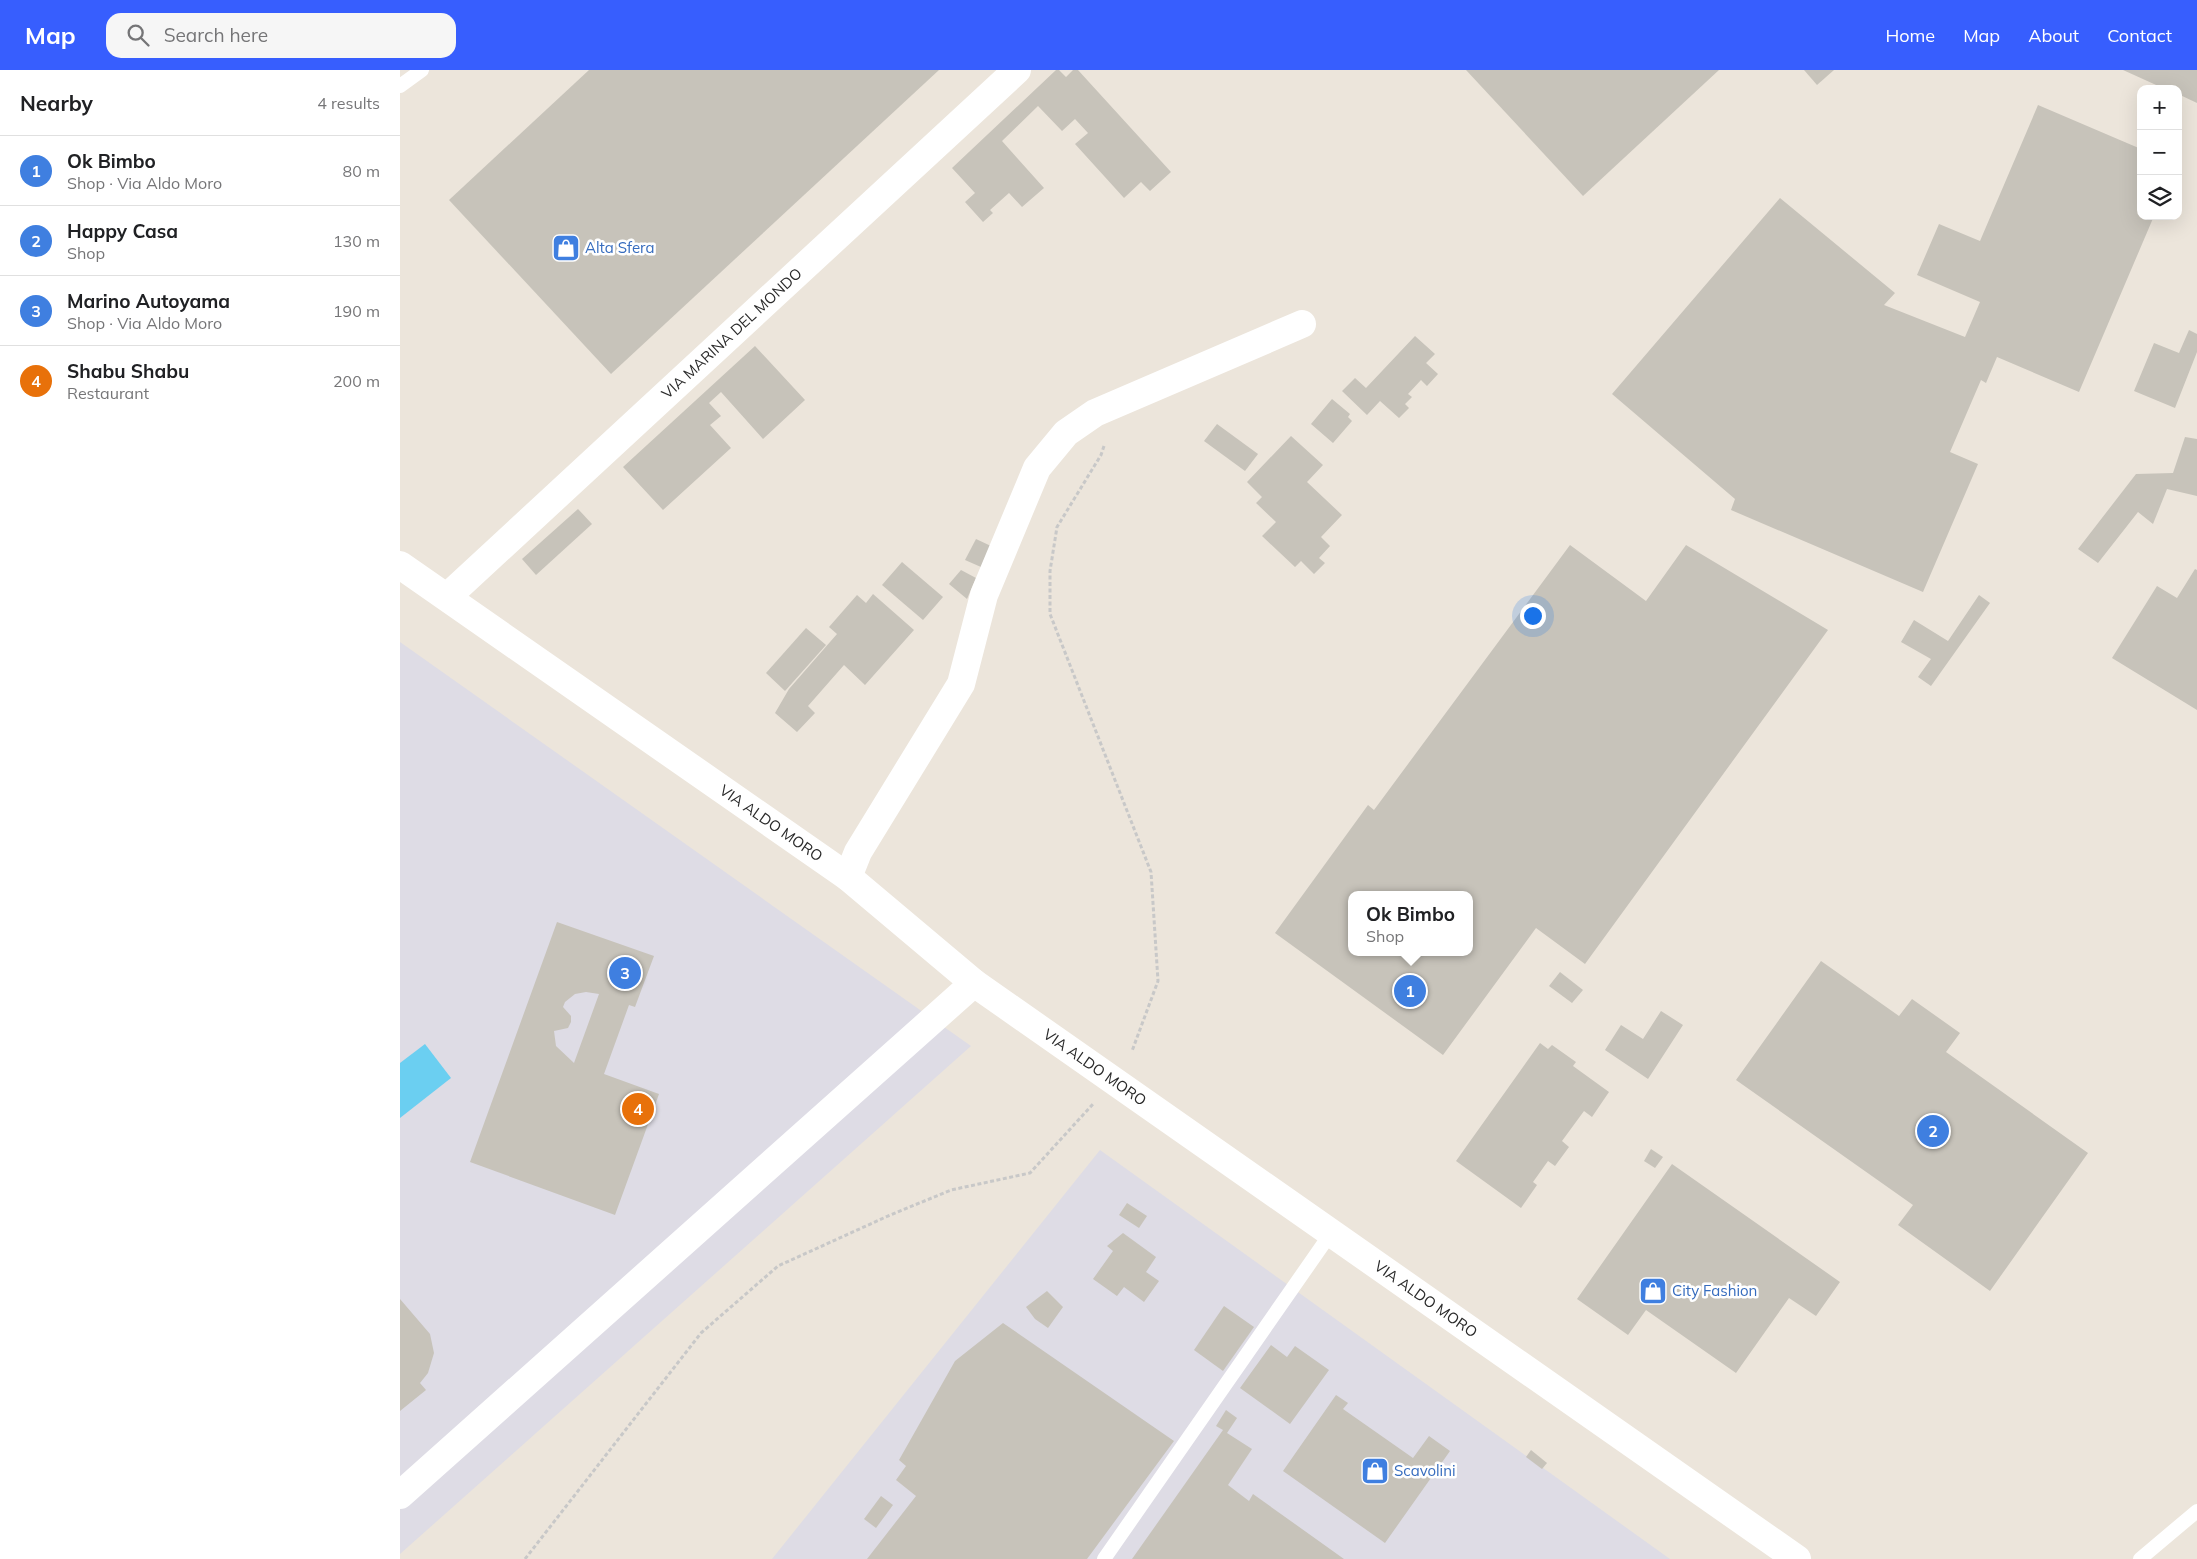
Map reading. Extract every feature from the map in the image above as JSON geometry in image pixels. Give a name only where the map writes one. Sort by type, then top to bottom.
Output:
[{"type":"street","name":"VIA MARINA DEL MONDO","points":[[446,598],[1017,70]]},
{"type":"street","points":[[848,877],[858,852],[962,684],[984,595],[1038,468],[1066,433],[1095,413],[1302,324]]},
{"type":"street","name":"VIA ALDO MORO","points":[[400,565],[848,877],[974,983],[1797,1559]]},
{"type":"street","points":[[400,1495],[974,983]]},
{"type":"lane","points":[[400,86],[422,70]]},
{"type":"lane","points":[[1104,1559],[1331,1233]]},
{"type":"lane","points":[[2140,1559],[2197,1511]]},
{"type":"path","points":[[1118,403],[1101,455],[1057,527],[1050,571],[1050,614],[1151,872],[1158,981],[1132,1051]]},
{"type":"path","points":[[525,1559],[701,1334],[778,1266],[888,1216],[951,1190],[1030,1173],[1094,1102]]},
{"type":"shaded area","points":[[400,642],[971,1046],[400,1554]]},
{"type":"shaded area","points":[[1100,1150],[1670,1559],[772,1559]]},
{"type":"water","points":[[425,1044],[451,1078],[400,1118],[400,1063]]},
{"type":"building","points":[[589,70],[939,70],[611,374],[449,200]]},
{"type":"building","points":[[1056,70],[1059,70],[1066,77],[1073,70],[1078,70],[1171,172],[1150,191],[1141,182],[1124,198],[1075,144],[1088,133],[1075,119],[1062,131],[1038,106],[1002,141],[1044,188],[1022,207],[1009,193],[990,210],[993,213],[983,222],[965,202],[975,193],[952,168]]},
{"type":"building","points":[[1466,70],[1719,70],[1583,196]]},
{"type":"building","points":[[1804,70],[1834,70],[1817,85]]},
{"type":"building","points":[[2123,70],[2197,70],[2197,103],[2182,96],[2182,85],[2156,85]]},
{"type":"building","points":[[2038,105],[2137,147],[2137,220],[2152,220],[2079,392],[1997,357],[1986,383],[1981,380],[1950,452],[1978,464],[1923,592],[1731,510],[1735,499],[1612,394],[1780,198],[1895,293],[1884,305],[1965,337],[1980,302],[1917,275],[1939,224],[1980,241]]},
{"type":"building","points":[[2189,330],[2197,334],[2197,352],[2175,408],[2134,391],[2154,343],[2179,353]]},
{"type":"building","points":[[1415,336],[1435,354],[1426,363],[1438,374],[1427,386],[1421,380],[1408,394],[1412,397],[1405,404],[1409,408],[1399,418],[1380,401],[1367,415],[1342,391],[1355,378],[1366,388]]},
{"type":"building","points":[[755,346],[805,400],[763,439],[721,392],[709,403],[721,416],[710,425],[731,448],[663,510],[623,467]]},
{"type":"building","points":[[1332,399],[1350,414],[1348,417],[1352,421],[1333,443],[1311,424]]},
{"type":"building","points":[[1217,424],[1258,454],[1245,471],[1204,441]]},
{"type":"building","points":[[1291,436],[1323,465],[1307,482],[1342,515],[1321,537],[1330,546],[1319,558],[1325,563],[1314,574],[1301,561],[1295,567],[1262,536],[1276,522],[1256,503],[1262,497],[1247,482]]},
{"type":"building","points":[[2185,437],[2197,439],[2197,496],[2167,489],[2153,524],[2138,512],[2098,563],[2078,549],[2136,474],[2173,473]]},
{"type":"building","points":[[578,509],[592,524],[536,575],[522,559]]},
{"type":"building","points":[[976,539],[991,546],[981,567],[965,560]]},
{"type":"building","points":[[1570,545],[1646,601],[1686,545],[1828,630],[1585,964],[1536,928],[1443,1055],[1275,933],[1368,805],[1374,810]]},
{"type":"building","points":[[902,562],[943,597],[923,620],[882,585]]},
{"type":"building","points":[[2195,569],[2197,570],[2197,710],[2112,658],[2157,586],[2177,598]]},
{"type":"building","points":[[961,570],[976,578],[967,599],[949,584]]},
{"type":"building","points":[[873,594],[914,630],[865,685],[844,665],[808,706],[815,713],[797,732],[775,713],[789,689],[837,634],[829,627],[857,595],[866,603]]},
{"type":"building","points":[[1979,595],[1990,603],[1931,686],[1918,677],[1931,659],[1901,642],[1914,620],[1948,641]]},
{"type":"building","points":[[806,628],[826,645],[785,691],[766,673]]},
{"type":"building","points":[[557,922],[654,956],[635,1007],[629,1005],[604,1074],[659,1094],[615,1215],[470,1162]],"holes":[[[586,992],[599,994],[574,1063],[556,1046],[554,1031],[568,1028],[571,1022],[571,1016],[563,1007],[565,1002],[575,994]]]},
{"type":"building","points":[[1821,961],[1899,1016],[1912,999],[1960,1033],[1946,1052],[2088,1153],[1990,1291],[1898,1225],[1913,1205],[1736,1080]]},
{"type":"building","points":[[1560,972],[1583,990],[1572,1003],[1549,986]]},
{"type":"building","points":[[1661,1011],[1683,1025],[1648,1079],[1605,1050],[1621,1025],[1643,1039]]},
{"type":"building","points":[[1540,1043],[1548,1049],[1552,1045],[1576,1062],[1573,1066],[1609,1092],[1592,1117],[1584,1111],[1562,1141],[1569,1147],[1555,1166],[1548,1161],[1533,1182],[1537,1185],[1521,1208],[1456,1161]]},
{"type":"building","points":[[1651,1149],[1663,1157],[1655,1168],[1644,1161]]},
{"type":"building","points":[[1672,1164],[1840,1282],[1816,1316],[1789,1298],[1736,1373],[1646,1310],[1628,1335],[1577,1299]]},
{"type":"building","points":[[1127,1203],[1147,1216],[1139,1228],[1119,1215]]},
{"type":"building","points":[[1123,1233],[1156,1257],[1146,1272],[1159,1281],[1144,1302],[1124,1287],[1117,1296],[1093,1279],[1113,1251],[1107,1246]]},
{"type":"building","points":[[1047,1291],[1063,1307],[1048,1328],[1035,1319],[1026,1307]]},
{"type":"building","points":[[400,1299],[430,1334],[434,1353],[428,1373],[420,1383],[426,1390],[400,1411]]},
{"type":"building","points":[[1224,1306],[1254,1327],[1223,1371],[1194,1350]]},
{"type":"building","points":[[1003,1323],[1174,1441],[1087,1559],[867,1559],[916,1496],[896,1480],[906,1466],[899,1460],[955,1361]]},
{"type":"building","points":[[1271,1345],[1287,1357],[1295,1346],[1329,1370],[1290,1424],[1240,1388]]},
{"type":"building","points":[[1336,1395],[1348,1403],[1343,1409],[1413,1458],[1429,1436],[1450,1451],[1385,1543],[1283,1471]]},
{"type":"building","points":[[1226,1410],[1237,1418],[1227,1433],[1252,1449],[1228,1485],[1249,1501],[1253,1494],[1344,1559],[1132,1559],[1223,1430],[1216,1426]]},
{"type":"building","points":[[1531,1450],[1547,1463],[1542,1469],[1526,1457]]},
{"type":"building","points":[[881,1496],[893,1505],[876,1528],[864,1519]]},
{"type":"place","name":"Alta Sfera","points":[[566,248]]},
{"type":"place","name":"Marino Autoyama","points":[[625,973]]},
{"type":"place","name":"Ok Bimbo","points":[[1410,991]]},
{"type":"place","name":"Shabu Shabu","points":[[638,1109]]},
{"type":"place","name":"Happy Casa","points":[[1933,1131]]},
{"type":"place","name":"City Fashion","points":[[1653,1291]]},
{"type":"place","name":"Scavolini","points":[[1375,1471]]}]
